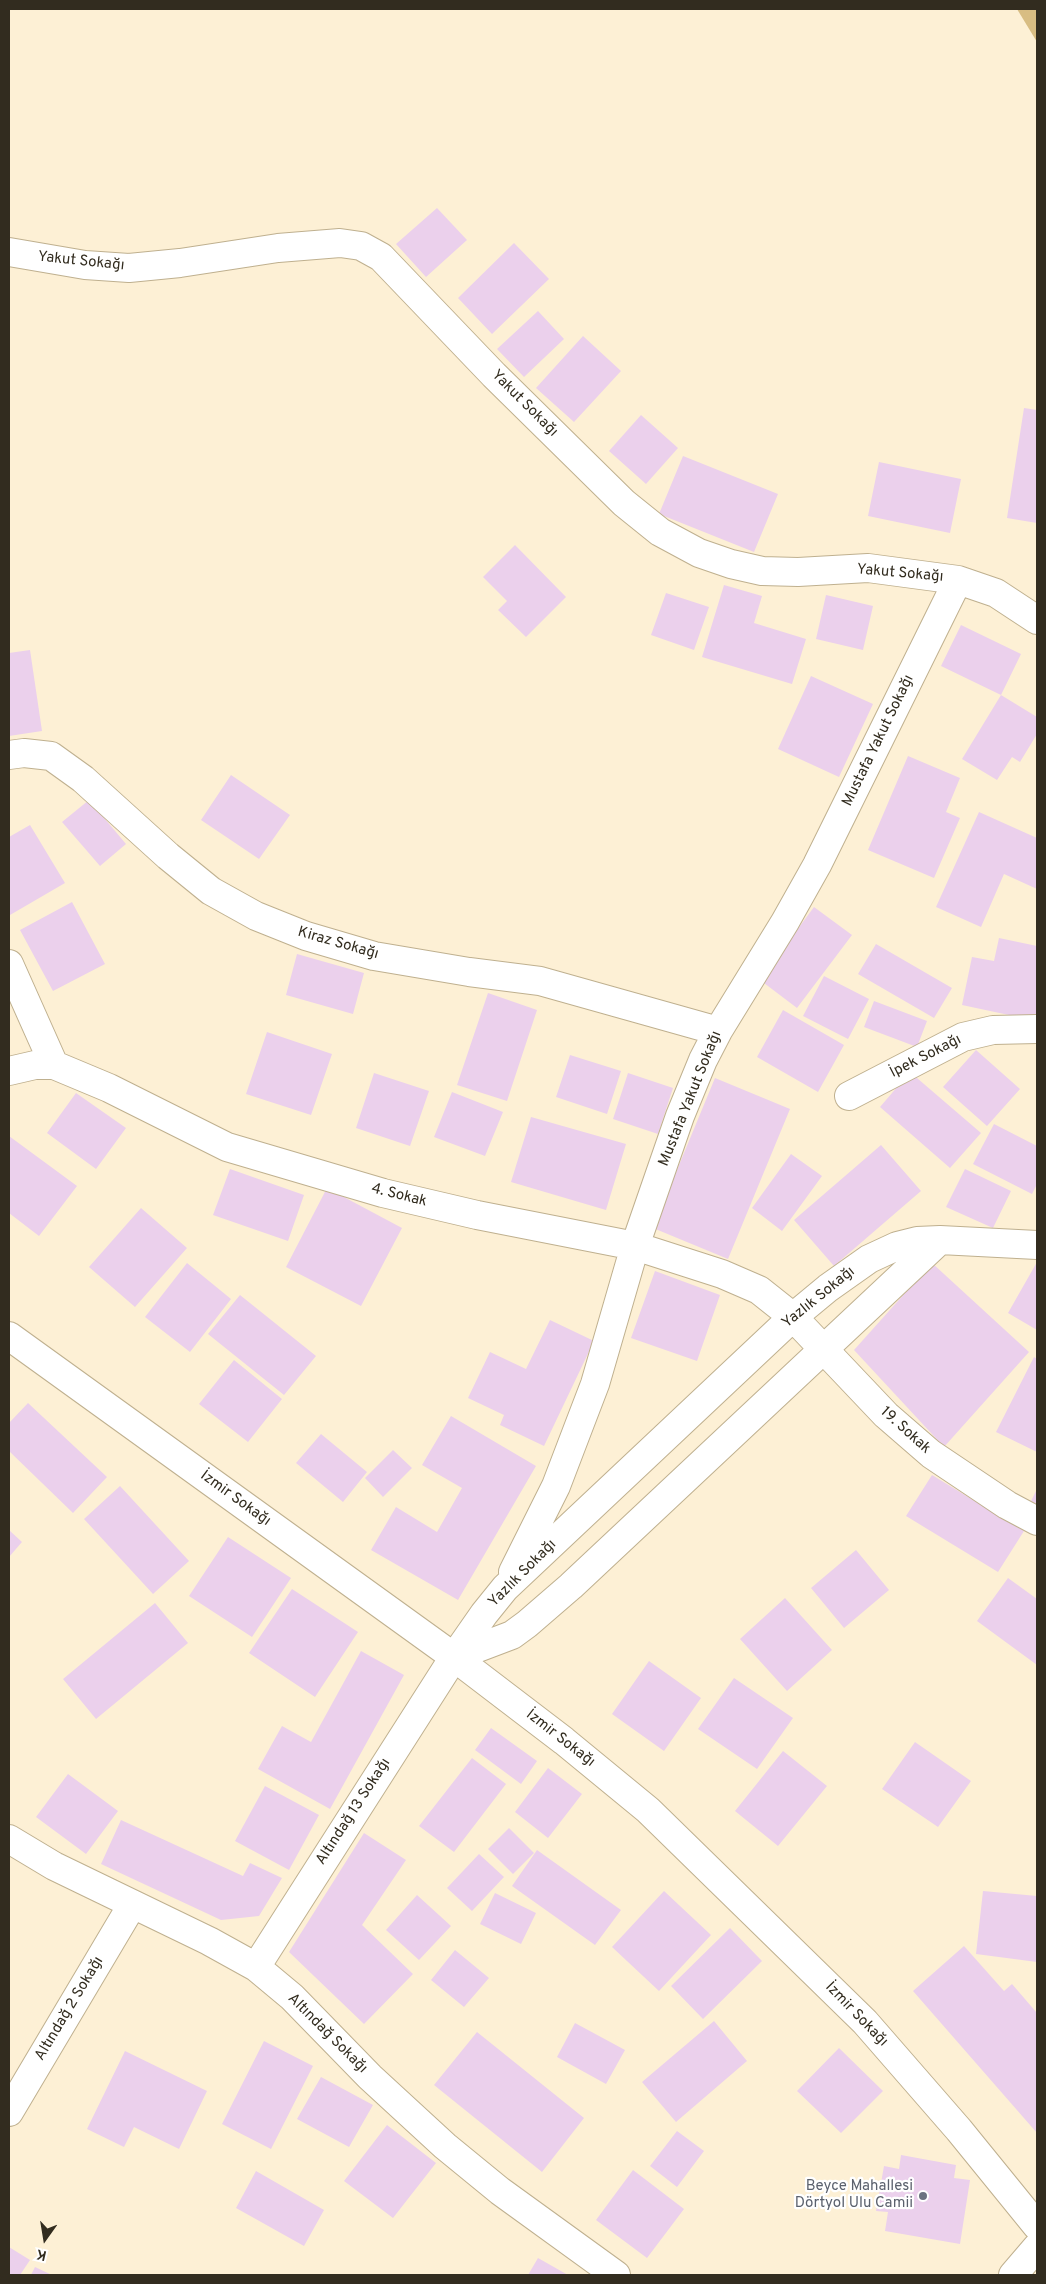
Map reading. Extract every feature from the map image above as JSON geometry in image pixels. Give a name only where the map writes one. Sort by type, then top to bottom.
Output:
[{"type":"street","name":"Yakut Sokağı","points":[[9,252],[85,266],[129,268],[180,263],[278,248],[340,243],[361,246],[381,257],[508,388],[624,503],[660,532],[699,553],[731,564],[762,571],[798,572],[868,568],[958,580],[996,593],[1037,620]]},
{"type":"street","name":"Mustafa Yakut Sokağı","points":[[505,1588],[556,1486],[577,1432],[595,1384],[635,1246],[680,1116],[718,1031],[785,922],[817,865],[958,580]]},
{"type":"street","name":"Kiraz Sokağı","points":[[9,755],[24,753],[51,756],[83,779],[168,856],[211,891],[256,916],[306,936],[374,956],[468,972],[540,981],[718,1031]]},
{"type":"street","points":[[9,964],[54,1065]]},
{"type":"street","name":"İpek Sokağı","points":[[849,1096],[963,1037],[993,1030],[1037,1029]]},
{"type":"street","name":"4. Sokak","points":[[9,1070],[35,1065],[54,1065],[109,1088],[227,1147],[383,1193],[635,1246],[722,1274],[759,1290],[793,1317]]},
{"type":"street","points":[[454,1657],[512,1635],[528,1624],[571,1586],[940,1240]]},
{"type":"street","name":"Yazlık Sokağı","points":[[454,1657],[505,1588],[793,1317],[869,1259],[897,1246],[917,1241],[940,1240],[1037,1245]]},
{"type":"street","name":"19. Sokak","points":[[793,1317],[886,1414],[931,1454],[1007,1505],[1037,1521]]},
{"type":"street","name":"İzmir Sokağı","points":[[9,1336],[454,1657],[564,1741],[648,1810],[865,2022],[959,2130],[1037,2226]]},
{"type":"street","name":"Altındağ 13 Sokağı","points":[[256,1967],[454,1657]]},
{"type":"street","name":"Altındağ Sokağı","points":[[9,1839],[54,1866],[209,1941],[256,1967],[292,1997],[370,2077],[445,2146],[500,2191],[616,2275]]},
{"type":"street","name":"Altındağ 2 Sokağı","points":[[9,2112],[132,1905]]},
{"type":"street","points":[[1013,2275],[1037,2247]]},
{"type":"shaded area","points":[[1017,9],[1037,9],[1037,42]]},
{"type":"building","points":[[437,208],[467,240],[426,277],[396,244]]},
{"type":"building","points":[[514,243],[549,279],[492,334],[458,298]]},
{"type":"building","points":[[538,311],[564,339],[524,377],[497,349]]},
{"type":"building","points":[[583,336],[621,371],[574,422],[536,388]]},
{"type":"building","points":[[1024,408],[1037,410],[1037,523],[1007,518]]},
{"type":"building","points":[[641,415],[678,448],[646,484],[609,451]]},
{"type":"building","points":[[683,456],[778,494],[754,552],[659,514]]},
{"type":"building","points":[[879,462],[961,479],[950,533],[868,516]]},
{"type":"building","points":[[515,545],[566,597],[526,637],[498,610],[507,601],[483,577]]},
{"type":"building","points":[[724,585],[762,596],[754,623],[806,639],[792,684],[702,657]]},
{"type":"building","points":[[666,593],[709,607],[694,650],[651,635]]},
{"type":"building","points":[[826,595],[873,606],[863,650],[816,639]]},
{"type":"building","points":[[961,625],[1021,654],[1001,695],[941,666]]},
{"type":"building","points":[[30,650],[42,731],[9,736],[9,653]]},
{"type":"building","points":[[811,676],[873,704],[839,777],[778,749]]},
{"type":"building","points":[[1001,695],[1037,717],[1037,734],[1020,762],[1012,757],[997,780],[962,759]]},
{"type":"building","points":[[908,756],[960,778],[946,812],[960,818],[934,878],[868,850]]},
{"type":"building","points":[[231,775],[290,815],[259,859],[201,820]]},
{"type":"building","points":[[89,800],[126,844],[100,866],[62,822]]},
{"type":"building","points":[[979,812],[1037,838],[1037,889],[1004,874],[981,927],[936,907]]},
{"type":"building","points":[[30,825],[65,883],[10,915],[9,837]]},
{"type":"building","points":[[72,902],[105,964],[53,991],[20,930]]},
{"type":"building","points":[[814,907],[852,935],[797,1008],[760,980]]},
{"type":"building","points":[[999,938],[1037,946],[1037,1021],[962,1005],[972,957],[994,961]]},
{"type":"building","points":[[876,944],[952,988],[934,1018],[858,974]]},
{"type":"building","points":[[297,954],[364,973],[353,1014],[286,995]]},
{"type":"building","points":[[824,976],[869,999],[848,1039],[803,1016]]},
{"type":"building","points":[[488,993],[537,1010],[507,1101],[457,1085]]},
{"type":"building","points":[[874,1001],[927,1021],[917,1047],[864,1027]]},
{"type":"building","points":[[783,1010],[844,1045],[818,1092],[757,1057]]},
{"type":"building","points":[[267,1032],[332,1054],[311,1115],[246,1094]]},
{"type":"building","points":[[976,1050],[1020,1089],[987,1126],[943,1087]]},
{"type":"building","points":[[570,1055],[621,1071],[607,1114],[556,1097]]},
{"type":"building","points":[[910,1072],[981,1133],[950,1168],[880,1107]]},
{"type":"building","points":[[374,1073],[429,1091],[410,1146],[356,1128]]},
{"type":"building","points":[[628,1073],[673,1088],[658,1134],[613,1119]]},
{"type":"building","points":[[715,1078],[790,1109],[728,1259],[653,1228]]},
{"type":"building","points":[[452,1092],[503,1112],[485,1156],[434,1137]]},
{"type":"building","points":[[76,1093],[126,1128],[96,1169],[47,1133]]},
{"type":"building","points":[[531,1117],[626,1144],[606,1210],[511,1182]]},
{"type":"building","points":[[994,1124],[1037,1146],[1037,1184],[1032,1194],[973,1164]]},
{"type":"building","points":[[9,1136],[77,1186],[39,1236],[9,1213]]},
{"type":"building","points":[[881,1145],[921,1191],[834,1266],[794,1220]]},
{"type":"building","points":[[791,1154],[822,1176],[782,1231],[752,1208]]},
{"type":"building","points":[[230,1169],[304,1195],[288,1241],[213,1215]]},
{"type":"building","points":[[965,1169],[1011,1191],[993,1228],[946,1207]]},
{"type":"building","points":[[327,1188],[402,1228],[361,1306],[286,1267]]},
{"type":"building","points":[[141,1208],[187,1248],[135,1307],[89,1267]]},
{"type":"building","points":[[1037,1262],[1037,1330],[1008,1313]]},
{"type":"building","points":[[187,1263],[231,1299],[190,1352],[145,1317]]},
{"type":"building","points":[[932,1263],[1029,1352],[944,1447],[854,1350]]},
{"type":"building","points":[[655,1271],[720,1295],[697,1361],[631,1338]]},
{"type":"building","points":[[240,1295],[316,1356],[284,1395],[208,1334]]},
{"type":"building","points":[[550,1320],[594,1341],[544,1446],[500,1425],[504,1415],[468,1398],[490,1352],[526,1369]]},
{"type":"building","points":[[1034,1357],[1037,1359],[1037,1452],[996,1432]]},
{"type":"building","points":[[234,1360],[282,1399],[248,1442],[199,1404]]},
{"type":"building","points":[[28,1403],[107,1477],[73,1513],[9,1451],[9,1423]]},
{"type":"building","points":[[451,1416],[536,1466],[458,1600],[371,1550],[396,1507],[437,1532],[462,1488],[422,1465]]},
{"type":"building","points":[[321,1434],[367,1472],[343,1502],[296,1463]]},
{"type":"building","points":[[393,1450],[412,1468],[383,1497],[365,1478]]},
{"type":"building","points":[[932,1475],[1024,1531],[998,1572],[906,1516]]},
{"type":"building","points":[[120,1486],[189,1561],[153,1594],[84,1519]]},
{"type":"building","points":[[1037,1489],[1037,1504],[1031,1501]]},
{"type":"building","points":[[9,1530],[22,1542],[9,1557]]},
{"type":"building","points":[[228,1537],[291,1578],[252,1637],[189,1596]]},
{"type":"building","points":[[856,1550],[889,1590],[844,1628],[811,1588]]},
{"type":"building","points":[[1008,1578],[1037,1599],[1037,1665],[977,1621]]},
{"type":"building","points":[[292,1589],[358,1632],[315,1697],[249,1653]]},
{"type":"building","points":[[785,1598],[832,1650],[787,1691],[740,1639]]},
{"type":"building","points":[[155,1603],[188,1643],[96,1719],[63,1679]]},
{"type":"building","points":[[361,1651],[404,1675],[330,1809],[258,1769],[282,1726],[311,1742]]},
{"type":"building","points":[[649,1661],[701,1698],[664,1751],[612,1714]]},
{"type":"building","points":[[734,1678],[793,1718],[757,1769],[698,1729]]},
{"type":"building","points":[[491,1728],[537,1761],[521,1784],[475,1750]]},
{"type":"building","points":[[915,1742],[971,1781],[938,1827],[882,1789]]},
{"type":"building","points":[[783,1751],[827,1786],[778,1846],[735,1811]]},
{"type":"building","points":[[472,1758],[506,1784],[454,1852],[419,1826]]},
{"type":"building","points":[[548,1768],[582,1794],[548,1838],[515,1812]]},
{"type":"building","points":[[68,1774],[118,1811],[86,1854],[36,1817]]},
{"type":"building","points":[[265,1786],[319,1815],[289,1870],[235,1841]]},
{"type":"building","points":[[121,1820],[243,1876],[250,1863],[282,1878],[259,1916],[221,1920],[101,1864]]},
{"type":"building","points":[[509,1828],[534,1853],[513,1874],[488,1849]]},
{"type":"building","points":[[364,1833],[406,1860],[362,1925],[413,1974],[364,2024],[289,1952]]},
{"type":"building","points":[[537,1850],[621,1910],[595,1945],[512,1886]]},
{"type":"building","points":[[479,1854],[504,1877],[472,1911],[447,1888]]},
{"type":"building","points":[[664,1891],[711,1935],[659,1991],[612,1947]]},
{"type":"building","points":[[983,1891],[1037,1896],[1037,1962],[976,1954]]},
{"type":"building","points":[[495,1893],[536,1913],[521,1944],[480,1924]]},
{"type":"building","points":[[417,1895],[451,1926],[419,1960],[386,1930]]},
{"type":"building","points":[[730,1928],[762,1961],[703,2019],[671,1986]]},
{"type":"building","points":[[964,1946],[1004,1991],[1012,1984],[1037,2013],[1037,2133],[913,1991]]},
{"type":"building","points":[[455,1950],[489,1978],[464,2007],[431,1980]]},
{"type":"building","points":[[714,2021],[747,2061],[676,2122],[642,2082]]},
{"type":"building","points":[[575,2023],[625,2050],[606,2084],[557,2057]]},
{"type":"building","points":[[477,2032],[584,2118],[542,2172],[434,2085]]},
{"type":"building","points":[[264,2041],[313,2066],[271,2149],[222,2124]]},
{"type":"building","points":[[839,2048],[883,2091],[841,2133],[797,2091]]},
{"type":"building","points":[[125,2051],[207,2091],[179,2149],[134,2127],[124,2147],[87,2129]]},
{"type":"building","points":[[321,2077],[373,2105],[349,2147],[297,2119]]},
{"type":"building","points":[[387,2125],[436,2163],[393,2218],[344,2181]]},
{"type":"building","points":[[677,2131],[704,2151],[677,2187],[650,2166]]},
{"type":"building","name":"Beyce Mahallesi Dörtyol Ulu Camii","points":[[901,2155],[956,2165],[954,2178],[970,2180],[960,2244],[885,2231],[888,2212],[876,2211],[884,2166],[899,2169]]},
{"type":"building","points":[[633,2170],[684,2209],[647,2258],[596,2220]]},
{"type":"building","points":[[256,2171],[324,2210],[304,2246],[236,2208]]},
{"type":"building","points":[[9,2247],[30,2260],[20,2275],[9,2275]]},
{"type":"building","points":[[538,2258],[568,2275],[528,2275]]},
{"type":"building","points":[[35,2267],[52,2275],[31,2275]]},
{"type":"place","name":"Beyce Mahallesi Dörtyol Ulu Camii","points":[[923,2196]]}]
